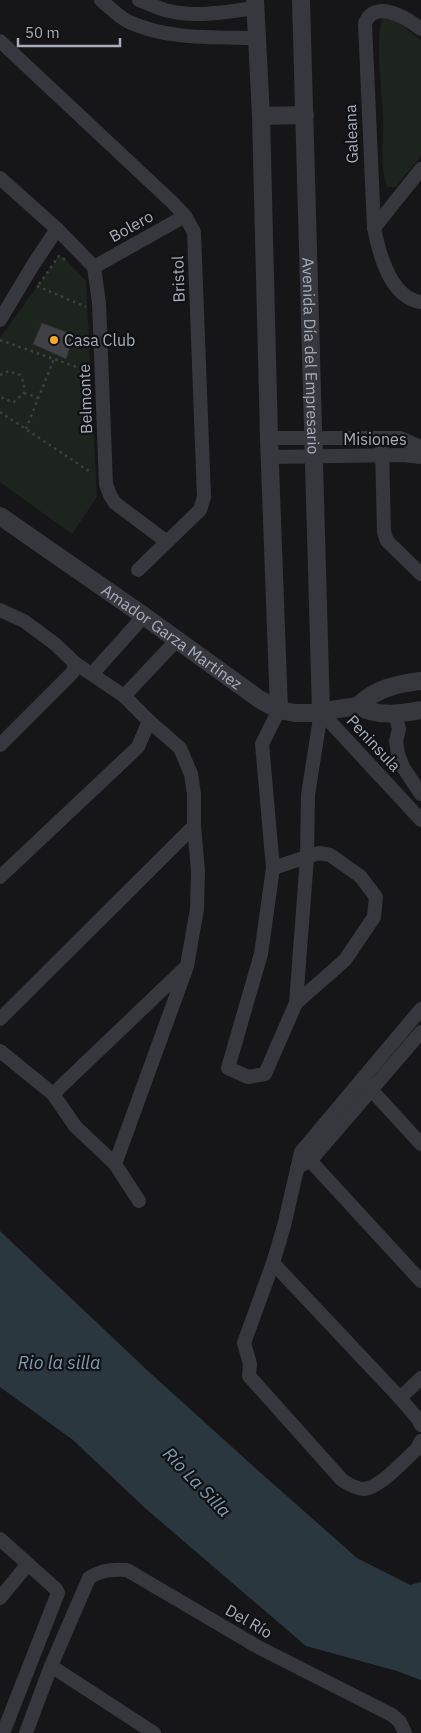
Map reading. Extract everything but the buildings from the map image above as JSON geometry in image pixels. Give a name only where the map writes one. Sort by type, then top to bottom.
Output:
[{"type":"street","points":[[101,0],[127,21],[160,33],[186,36],[256,38]]},
{"type":"street","points":[[138,0],[166,10],[188,13],[226,12],[255,4],[261,116],[269,438],[279,710],[262,744],[272,868],[260,954],[228,1068],[248,1077],[265,1074],[296,1003],[307,858],[308,795],[321,712]]},
{"type":"street","name":"Avenida Día del Empresario","points":[[301,0],[321,712]]},
{"type":"street","name":"Galeana","points":[[421,29],[390,5],[381,3],[374,4],[368,12],[365,23],[371,194],[374,228],[379,253],[396,286],[404,295],[416,302],[421,302]]},
{"type":"street","name":"Bristol","points":[[0,41],[173,203],[185,216],[194,232],[204,497],[200,510],[138,570]]},
{"type":"street","points":[[261,116],[305,115]]},
{"type":"street","points":[[374,228],[421,169]]},
{"type":"street","points":[[0,178],[57,229],[94,267]]},
{"type":"street","name":"Bolero","points":[[94,267],[185,216]]},
{"type":"street","points":[[0,320],[57,229]]},
{"type":"street","name":"Belmonte","points":[[94,267],[99,303],[106,484],[115,503],[168,542]]},
{"type":"street","name":"Misiones","points":[[269,438],[400,438],[421,447]]},
{"type":"street","points":[[382,438],[384,532],[387,541],[421,574]]},
{"type":"street","name":"Misiones","points":[[270,457],[403,455],[421,457]]},
{"type":"street","name":"Amador Garza Martínez","points":[[0,516],[259,699],[279,710],[295,713],[321,712],[358,706]]},
{"type":"street","points":[[0,610],[24,621],[55,644],[75,663],[124,696],[180,748],[191,774],[194,794],[194,826],[198,871],[197,910],[187,966],[114,1164]]},
{"type":"street","points":[[92,674],[144,616]]},
{"type":"street","points":[[124,696],[177,640]]},
{"type":"street","points":[[0,745],[73,672],[75,663]]},
{"type":"street","points":[[421,681],[390,686],[366,698],[358,706],[368,712],[395,714],[421,710]]},
{"type":"street","name":"Peninsula","points":[[321,712],[421,820]]},
{"type":"street","name":"Peninsula","points":[[395,714],[399,729],[396,741],[398,754],[403,767],[419,788]]},
{"type":"street","points":[[0,877],[138,747],[149,721]]},
{"type":"street","points":[[402,798],[419,788]]},
{"type":"street","points":[[0,1019],[194,826]]},
{"type":"street","points":[[272,868],[319,853],[330,855],[360,876],[376,897],[374,917],[345,960],[296,1003]]},
{"type":"street","points":[[53,1094],[187,966]]},
{"type":"street","points":[[421,1009],[366,1084],[297,1168],[284,1226],[273,1263],[244,1343],[250,1364],[249,1376],[342,1480],[352,1486],[362,1489],[375,1486],[417,1449],[421,1441]]},
{"type":"street","points":[[366,1084],[421,1032]]},
{"type":"street","points":[[0,1051],[53,1094],[75,1126],[114,1164],[139,1201]]},
{"type":"street","points":[[366,1084],[421,1144]]},
{"type":"street","points":[[306,1156],[421,1281]]},
{"type":"street","points":[[273,1263],[400,1398],[421,1425]]},
{"type":"street","points":[[400,1398],[421,1378]]},
{"type":"street","points":[[0,1539],[56,1589],[58,1593],[3,1733]]},
{"type":"street","points":[[0,1598],[28,1564]]},
{"type":"street","name":"Del Río","points":[[52,1666],[89,1578],[105,1570],[127,1570],[258,1647],[392,1715],[400,1722],[405,1733]]},
{"type":"street","points":[[26,1733],[52,1666],[154,1733]]},
{"type":"path","points":[[70,264],[60,256],[37,286],[88,308],[87,299]]},
{"type":"path","points":[[0,340],[91,372]]},
{"type":"path","points":[[26,429],[54,359]]},
{"type":"path","points":[[0,375],[9,371],[20,375],[24,383],[24,393],[14,402],[0,396]]},
{"type":"path","points":[[24,393],[38,398]]},
{"type":"path","points":[[0,412],[96,476],[96,466]]},
{"type":"shaded area","points":[[382,17],[393,19],[421,40],[421,156],[396,187],[387,187],[383,170],[383,117],[379,54]]},
{"type":"shaded area","points":[[59,256],[65,259],[86,281],[97,497],[72,534],[0,482],[0,338]]},
{"type":"water","name":"Rio la silla","points":[[0,1231],[148,1371],[357,1558],[410,1585],[421,1582],[421,1680],[397,1671],[306,1646],[145,1508],[73,1440],[0,1387]]},
{"type":"place","name":"Casa Club","points":[[54,340]]},
{"type":"water label","name":"Río La Silla","points":[[197,1482]]}]
